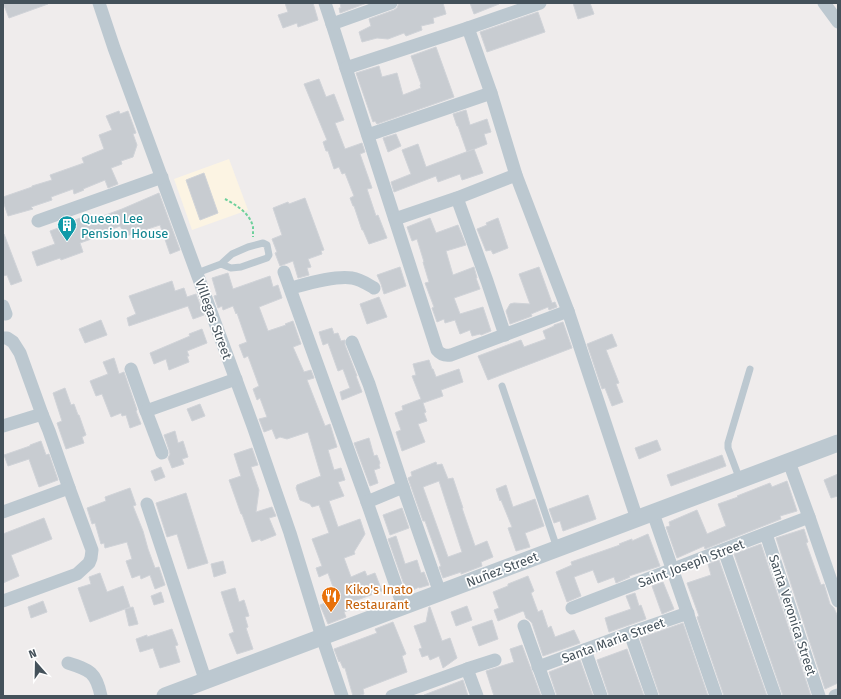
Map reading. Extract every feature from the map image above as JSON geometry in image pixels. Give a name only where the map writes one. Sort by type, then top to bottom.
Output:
[{"type":"street","name":"Villegas Street","points":[[99,3],[114,48],[236,379],[290,533],[342,696]]},
{"type":"street","points":[[325,3],[437,350],[440,354],[446,356],[451,355],[568,311]]},
{"type":"street","points":[[332,24],[391,3]]},
{"type":"street","points":[[346,68],[540,3]]},
{"type":"street","points":[[824,3],[838,22]]},
{"type":"street","points":[[468,28],[491,93],[516,175],[568,311],[637,519]]},
{"type":"street","points":[[368,135],[491,93]]},
{"type":"street","points":[[395,219],[457,198],[516,175]]},
{"type":"street","points":[[38,221],[162,177]]},
{"type":"street","points":[[457,198],[505,335]]},
{"type":"street","points":[[284,272],[368,502],[403,606]]},
{"type":"street","points":[[291,288],[324,280],[346,277],[360,280],[374,288]]},
{"type":"street","points":[[3,338],[7,338],[13,342],[20,353],[42,414],[50,431],[92,550],[89,563],[77,574],[3,601]]},
{"type":"street","points":[[352,342],[369,384],[440,593]]},
{"type":"street","points":[[131,369],[162,453]]},
{"type":"street","points":[[146,411],[236,379]]},
{"type":"street","points":[[3,426],[42,414]]},
{"type":"street","name":"Nuñez Street","points":[[166,696],[197,687],[403,606],[838,443]]},
{"type":"street","points":[[789,462],[838,601]]},
{"type":"street","points":[[368,502],[403,487]]},
{"type":"street","points":[[3,512],[69,488]]},
{"type":"street","points":[[147,504],[197,687]]},
{"type":"street","points":[[653,513],[716,696]]},
{"type":"street","name":"Saint Joseph Street","points":[[572,608],[809,517]]},
{"type":"street","name":"Santa Veronica Street","points":[[766,534],[819,696]]},
{"type":"street","points":[[724,550],[775,696]]},
{"type":"street","name":"Santa Maria Street","points":[[538,667],[688,613]]},
{"type":"street","points":[[524,626],[549,696]]},
{"type":"street","points":[[630,633],[652,696]]},
{"type":"street","points":[[585,650],[601,696]]},
{"type":"street","points":[[392,696],[495,660]]},
{"type":"street","points":[[68,663],[86,669],[96,678],[101,696]]},
{"type":"street","points":[[468,669],[477,696]]},
{"type":"lane","points":[[197,273],[221,264],[232,254],[248,247],[265,243],[269,250],[269,257],[241,267],[231,268],[221,264]]},
{"type":"lane","points":[[740,480],[728,448],[728,442],[750,369]]},
{"type":"lane","points":[[502,386],[557,549]]},
{"type":"path","points":[[224,199],[236,205],[247,215],[253,225],[253,237],[248,247]]},
{"type":"shaded area","points":[[229,159],[248,210],[192,230],[174,179]]},
{"type":"building","points":[[3,3],[48,3],[48,4],[9,18]]},
{"type":"building","points":[[285,3],[313,3],[318,20],[298,27],[297,23],[283,28],[278,15],[288,12]]},
{"type":"building","points":[[340,3],[367,3],[340,13]]},
{"type":"building","points":[[399,3],[443,3],[446,14],[433,18],[434,23],[421,26],[422,30],[406,36],[404,33],[388,39],[377,38],[362,42],[359,32],[371,26],[369,19],[394,10],[397,8]]},
{"type":"building","points":[[470,3],[499,3],[499,4],[474,14]]},
{"type":"building","points":[[573,3],[590,3],[594,14],[578,19]]},
{"type":"building","points":[[538,12],[545,32],[487,52],[480,32]]},
{"type":"building","points":[[436,47],[454,97],[377,124],[375,121],[373,122],[356,73],[379,66],[382,77],[397,73],[403,95],[421,88],[411,56]]},
{"type":"building","points":[[319,79],[326,97],[334,94],[344,120],[335,123],[345,149],[362,143],[365,152],[360,154],[372,188],[367,189],[376,216],[378,215],[387,238],[369,244],[350,198],[354,196],[345,173],[342,174],[339,167],[334,169],[328,151],[326,151],[323,142],[327,140],[304,84]]},
{"type":"building","points":[[466,110],[470,125],[487,119],[491,132],[484,134],[487,144],[467,152],[453,114]]},
{"type":"building","points":[[119,111],[120,114],[128,111],[136,133],[133,134],[137,145],[133,157],[121,161],[122,164],[111,168],[118,184],[108,188],[105,180],[74,194],[73,189],[51,197],[52,200],[31,207],[33,209],[8,216],[3,197],[52,180],[50,175],[84,163],[82,158],[104,149],[99,135],[112,130],[106,116]]},
{"type":"building","points":[[396,134],[401,146],[388,152],[383,138]]},
{"type":"building","points":[[418,144],[426,167],[474,149],[483,173],[462,180],[460,174],[438,182],[436,176],[394,192],[391,182],[411,174],[402,150]]},
{"type":"building","points":[[204,173],[218,213],[200,220],[186,180]]},
{"type":"building","points":[[159,193],[180,250],[170,254],[160,225],[126,236],[120,226],[80,243],[83,252],[61,260],[60,258],[37,266],[32,252],[55,244],[50,231],[75,222],[75,220],[91,214],[92,220]]},
{"type":"building","points":[[305,198],[324,250],[321,251],[322,254],[308,259],[311,267],[307,268],[309,275],[298,278],[293,261],[280,266],[275,253],[277,252],[272,239],[282,235],[273,208],[288,202],[289,204]]},
{"type":"building","points":[[430,218],[436,233],[458,225],[466,245],[446,251],[453,275],[474,267],[480,289],[454,298],[460,314],[483,307],[491,331],[481,335],[472,336],[470,330],[460,334],[455,320],[445,323],[444,319],[437,322],[432,308],[434,307],[425,283],[429,282],[417,239],[412,241],[407,227]]},
{"type":"building","points":[[498,218],[508,248],[493,254],[491,250],[486,251],[477,229]]},
{"type":"building","points":[[3,234],[22,281],[11,285],[7,275],[3,276]]},
{"type":"building","points":[[400,267],[406,286],[384,294],[377,275]]},
{"type":"building","points":[[539,267],[552,303],[555,302],[557,307],[549,310],[548,307],[531,314],[532,316],[510,324],[506,311],[510,304],[530,304],[519,274]]},
{"type":"building","points":[[228,273],[233,289],[270,276],[273,287],[278,285],[282,298],[259,307],[268,331],[293,321],[301,344],[293,347],[304,372],[311,370],[314,378],[307,380],[325,426],[330,424],[337,447],[328,450],[334,470],[341,468],[345,480],[338,482],[344,496],[329,501],[338,527],[360,519],[365,534],[354,552],[355,554],[344,558],[351,577],[365,571],[367,576],[375,573],[382,591],[357,600],[359,606],[344,612],[346,617],[328,624],[320,605],[337,598],[328,573],[319,577],[316,568],[322,566],[312,539],[329,533],[319,505],[312,507],[310,504],[300,500],[296,488],[297,485],[321,476],[308,432],[287,439],[280,437],[276,439],[272,429],[264,432],[259,419],[267,417],[260,398],[257,400],[253,389],[259,386],[248,356],[244,358],[239,345],[247,342],[237,313],[236,314],[233,306],[223,310],[222,306],[218,308],[214,296],[217,295],[212,278]]},
{"type":"building","points":[[172,281],[175,291],[184,288],[187,297],[196,294],[204,315],[193,319],[188,306],[129,326],[127,318],[136,314],[129,296]]},
{"type":"building","points":[[379,297],[387,317],[367,324],[360,304]]},
{"type":"building","points":[[101,320],[107,335],[85,343],[79,329]]},
{"type":"building","points":[[563,322],[572,348],[488,380],[478,356],[521,340],[524,347],[546,339],[543,331]]},
{"type":"building","points":[[332,328],[334,334],[338,333],[341,341],[345,340],[345,345],[362,392],[342,400],[340,392],[350,388],[343,369],[338,371],[328,343],[323,345],[319,332]]},
{"type":"building","points":[[202,329],[207,343],[187,351],[189,362],[169,370],[166,359],[154,364],[150,353],[190,336],[189,334]]},
{"type":"building","points":[[612,334],[617,346],[606,350],[619,383],[616,384],[623,402],[612,406],[605,388],[602,389],[587,344]]},
{"type":"building","points":[[114,358],[119,374],[124,372],[141,424],[130,428],[126,415],[122,416],[121,413],[111,417],[102,394],[96,396],[90,381],[108,374],[103,362]]},
{"type":"building","points":[[429,360],[436,377],[459,369],[463,382],[441,390],[443,396],[423,403],[427,421],[418,424],[425,442],[402,451],[396,432],[401,430],[395,413],[403,410],[402,406],[421,399],[412,376],[416,375],[413,364]]},
{"type":"building","points":[[65,388],[71,405],[74,404],[79,415],[86,435],[82,437],[84,443],[66,449],[57,423],[62,421],[53,393]]},
{"type":"building","points":[[200,404],[205,416],[192,421],[187,409]]},
{"type":"building","points":[[175,431],[178,443],[183,441],[188,457],[182,459],[184,464],[172,468],[168,458],[170,454],[164,435]]},
{"type":"building","points":[[369,438],[374,456],[377,455],[380,463],[380,468],[374,470],[378,483],[370,486],[354,443]]},
{"type":"building","points":[[657,440],[661,450],[639,459],[635,448]]},
{"type":"building","points":[[41,441],[46,455],[49,454],[58,480],[39,487],[29,459],[8,466],[4,455]]},
{"type":"building","points":[[252,448],[258,465],[251,467],[259,490],[256,512],[272,507],[276,516],[269,518],[276,535],[261,541],[260,539],[252,542],[229,480],[241,476],[234,454]]},
{"type":"building","points":[[722,455],[726,466],[671,486],[667,475]]},
{"type":"building","points":[[436,462],[437,465],[442,464],[448,479],[453,478],[475,546],[487,541],[493,557],[481,562],[482,566],[461,574],[461,572],[443,578],[439,567],[441,566],[408,478],[412,476],[411,472]],"holes":[[[439,481],[462,552],[448,557],[423,487]]]},
{"type":"building","points":[[161,467],[165,477],[155,481],[151,471]]},
{"type":"building","points":[[838,474],[838,496],[831,498],[824,480]]},
{"type":"building","points":[[787,481],[797,511],[780,516],[781,519],[705,549],[704,546],[677,558],[666,527],[670,526],[669,522],[697,510],[707,534],[726,526],[718,504],[770,483],[772,487]]},
{"type":"building","points":[[506,485],[513,507],[535,499],[544,526],[525,533],[530,547],[516,551],[508,528],[512,527],[496,489]]},
{"type":"building","points":[[130,488],[136,505],[133,506],[143,531],[148,549],[155,568],[159,567],[165,585],[155,589],[150,575],[141,579],[140,575],[132,578],[126,561],[132,559],[127,542],[105,548],[104,543],[101,544],[95,523],[92,524],[87,508],[106,501],[105,497]]},
{"type":"building","points":[[186,493],[208,563],[188,569],[177,534],[167,537],[156,503]]},
{"type":"building","points":[[588,495],[596,519],[563,531],[560,521],[554,523],[549,509]]},
{"type":"building","points":[[402,508],[409,528],[390,535],[383,515]]},
{"type":"building","points":[[44,518],[52,539],[11,555],[19,576],[3,583],[3,534]]},
{"type":"building","points":[[804,529],[808,542],[806,543],[821,585],[824,584],[830,604],[834,608],[838,617],[838,683],[825,689],[776,538]]},
{"type":"building","points":[[648,534],[660,566],[629,576],[630,577],[616,583],[614,577],[598,583],[593,570],[574,577],[581,596],[567,602],[556,572],[572,565],[571,562]]},
{"type":"building","points":[[396,536],[405,564],[417,560],[421,573],[424,572],[429,585],[419,587],[407,593],[388,539]]},
{"type":"building","points":[[761,544],[811,696],[783,696],[734,554]]},
{"type":"building","points":[[719,560],[767,696],[724,696],[687,583],[711,575],[708,564]]},
{"type":"building","points":[[223,561],[226,573],[214,577],[211,564]]},
{"type":"building","points":[[100,573],[107,592],[123,586],[130,607],[90,622],[78,588],[91,584],[89,577]]},
{"type":"building","points":[[528,576],[534,591],[531,593],[538,612],[542,610],[548,628],[551,626],[555,637],[574,630],[580,643],[543,656],[532,623],[526,618],[523,611],[498,621],[494,610],[499,608],[493,592]]},
{"type":"building","points":[[663,582],[674,609],[662,614],[652,586]]},
{"type":"building","points":[[235,588],[239,602],[244,600],[249,616],[245,617],[248,627],[246,628],[253,649],[237,654],[229,634],[234,632],[221,592]]},
{"type":"building","points":[[161,592],[164,602],[154,605],[151,596]]},
{"type":"building","points":[[635,593],[639,606],[641,605],[646,619],[609,632],[605,618],[631,609],[626,596]]},
{"type":"building","points":[[43,601],[47,612],[31,618],[28,607]]},
{"type":"building","points":[[467,606],[472,620],[456,626],[451,612]]},
{"type":"building","points":[[133,607],[138,624],[129,626],[125,609]]},
{"type":"building","points":[[429,607],[442,641],[450,638],[457,658],[443,668],[439,656],[430,660],[428,655],[422,657],[419,649],[422,648],[414,626],[426,622]]},
{"type":"building","points":[[492,620],[498,639],[479,646],[472,627]]},
{"type":"building","points":[[393,622],[406,654],[402,656],[407,672],[363,689],[364,694],[353,696],[345,668],[343,668],[340,661],[339,662],[334,649],[377,633],[375,629]]},
{"type":"building","points":[[683,623],[708,696],[660,696],[640,638]]},
{"type":"building","points":[[172,629],[178,645],[175,646],[180,662],[160,668],[153,648],[140,652],[136,639]]},
{"type":"building","points":[[522,645],[541,696],[494,696],[486,671],[514,662],[510,649]]},
{"type":"building","points":[[627,649],[644,696],[609,696],[597,660]]},
{"type":"building","points":[[580,660],[593,696],[557,696],[549,672]]},
{"type":"building","points":[[463,680],[468,696],[424,696],[424,695]]},
{"type":"place","name":"Queen Lee Pension House","points":[[67,242]]},
{"type":"place","name":"Kiko's Inato Restaurant","points":[[331,613]]}]
